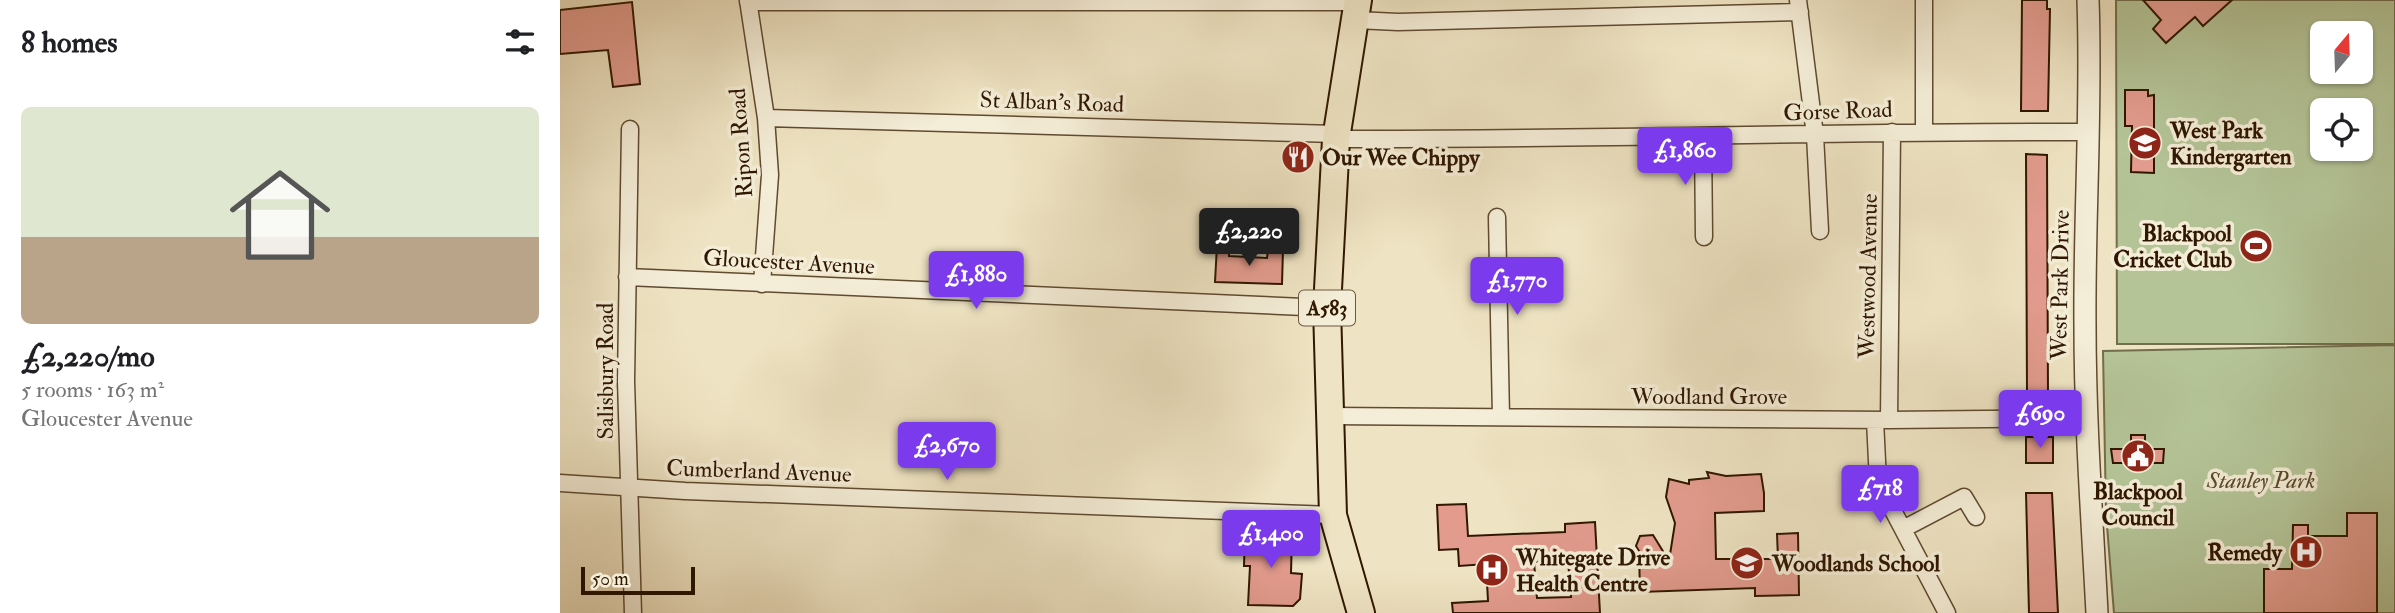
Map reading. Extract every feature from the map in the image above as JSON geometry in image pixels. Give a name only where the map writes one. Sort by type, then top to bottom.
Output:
[{"type":"main road","name":"A583","points":[[1357,8],[1336,136],[1326,308],[1333,515],[1361,613]]},
{"type":"street","points":[[1924,0],[1924,131]]},
{"type":"street","name":"West Park Drive","points":[[2088,0],[2086,418],[2097,613]]},
{"type":"street","points":[[748,1],[1357,8],[1398,22],[1799,6],[1815,135],[1820,231]]},
{"type":"street","name":"Ripon Road","points":[[748,1],[766,118],[770,175],[762,284]]},
{"type":"street","name":"St Alban's Road","points":[[766,118],[1336,136]]},
{"type":"street","name":"Salisbury Road","points":[[630,129],[627,277],[633,613]]},
{"type":"street","name":"Westwood Avenue","points":[[1892,132],[1878,482],[1947,613]]},
{"type":"street","name":"Gorse Road","points":[[1336,136],[2089,132]]},
{"type":"street","points":[[1703,136],[1704,237]]},
{"type":"street","points":[[1497,217],[1501,417]]},
{"type":"street","name":"Gloucester Avenue","points":[[627,277],[1326,308]]},
{"type":"street","name":"Woodland Grove","points":[[1331,416],[1882,420],[2086,418]]},
{"type":"street","name":"Cumberland Avenue","points":[[560,483],[1333,515]]},
{"type":"street","points":[[1903,529],[1964,497],[1976,517]]},
{"type":"green space","name":"Blackpool Cricket Club","points":[[2116,0],[2395,0],[2395,344],[2117,344]]},
{"type":"green space","name":"Stanley Park","points":[[2395,345],[2395,613],[2114,613],[2106,513],[2103,351]]},
{"type":"building","points":[[2022,0],[2047,0],[2047,9],[2050,9],[2048,111],[2021,111]]},
{"type":"building","points":[[2143,0],[2232,0],[2203,26],[2195,17],[2166,43],[2153,29],[2161,20]]},
{"type":"building","points":[[632,2],[640,84],[613,87],[608,50],[560,54],[560,10]]},
{"type":"building","points":[[2125,90],[2148,90],[2148,96],[2154,95],[2154,173],[2131,172],[2132,126],[2125,126]]},
{"type":"building","points":[[2026,154],[2047,155],[2048,396],[2027,396]]},
{"type":"building","points":[[1217,245],[1229,245],[1229,256],[1267,258],[1268,249],[1283,250],[1282,284],[1215,282]]},
{"type":"building","name":"Blackpool Council","points":[[2131,435],[2145,435],[2145,449],[2164,449],[2163,463],[2113,463],[2111,449],[2131,449]]},
{"type":"building","points":[[2026,437],[2053,437],[2053,463],[2026,463]]},
{"type":"building","points":[[1707,472],[1726,476],[1761,474],[1764,493],[1764,511],[1715,513],[1716,559],[1778,559],[1777,534],[1798,533],[1799,595],[1755,596],[1755,588],[1640,592],[1639,551],[1636,546],[1640,536],[1653,535],[1669,561],[1675,523],[1666,497],[1669,479],[1689,484],[1689,480],[1709,478]]},
{"type":"building","points":[[2026,493],[2052,493],[2058,613],[2029,613]]},
{"type":"building","points":[[1466,504],[1468,536],[1565,532],[1565,524],[1595,522],[1600,613],[1453,613],[1452,603],[1488,601],[1486,564],[1459,566],[1458,549],[1439,550],[1437,505]],"holes":[[[1568,561],[1571,597],[1537,598],[1534,562]]]},
{"type":"building","points":[[2347,513],[2377,513],[2377,613],[2264,613],[2264,569],[2292,569],[2293,525],[2308,525],[2308,536],[2347,536]]},
{"type":"building","points":[[1245,532],[1292,534],[1291,573],[1302,574],[1300,599],[1293,606],[1248,605],[1250,566],[1244,566]]},
{"type":"place","name":"West Park Kindergarten","points":[[2145,143]]},
{"type":"place","name":"Our Wee Chippy","points":[[1298,157]]},
{"type":"place","name":"Blackpool Cricket Club","points":[[2256,246]]},
{"type":"place","name":"Blackpool Council","points":[[2138,456]]},
{"type":"place","name":"Remedy","points":[[2306,552]]},
{"type":"place","name":"Woodlands School","points":[[1747,563]]},
{"type":"place","name":"Whitegate Drive Health Centre","points":[[1492,570]]}]
